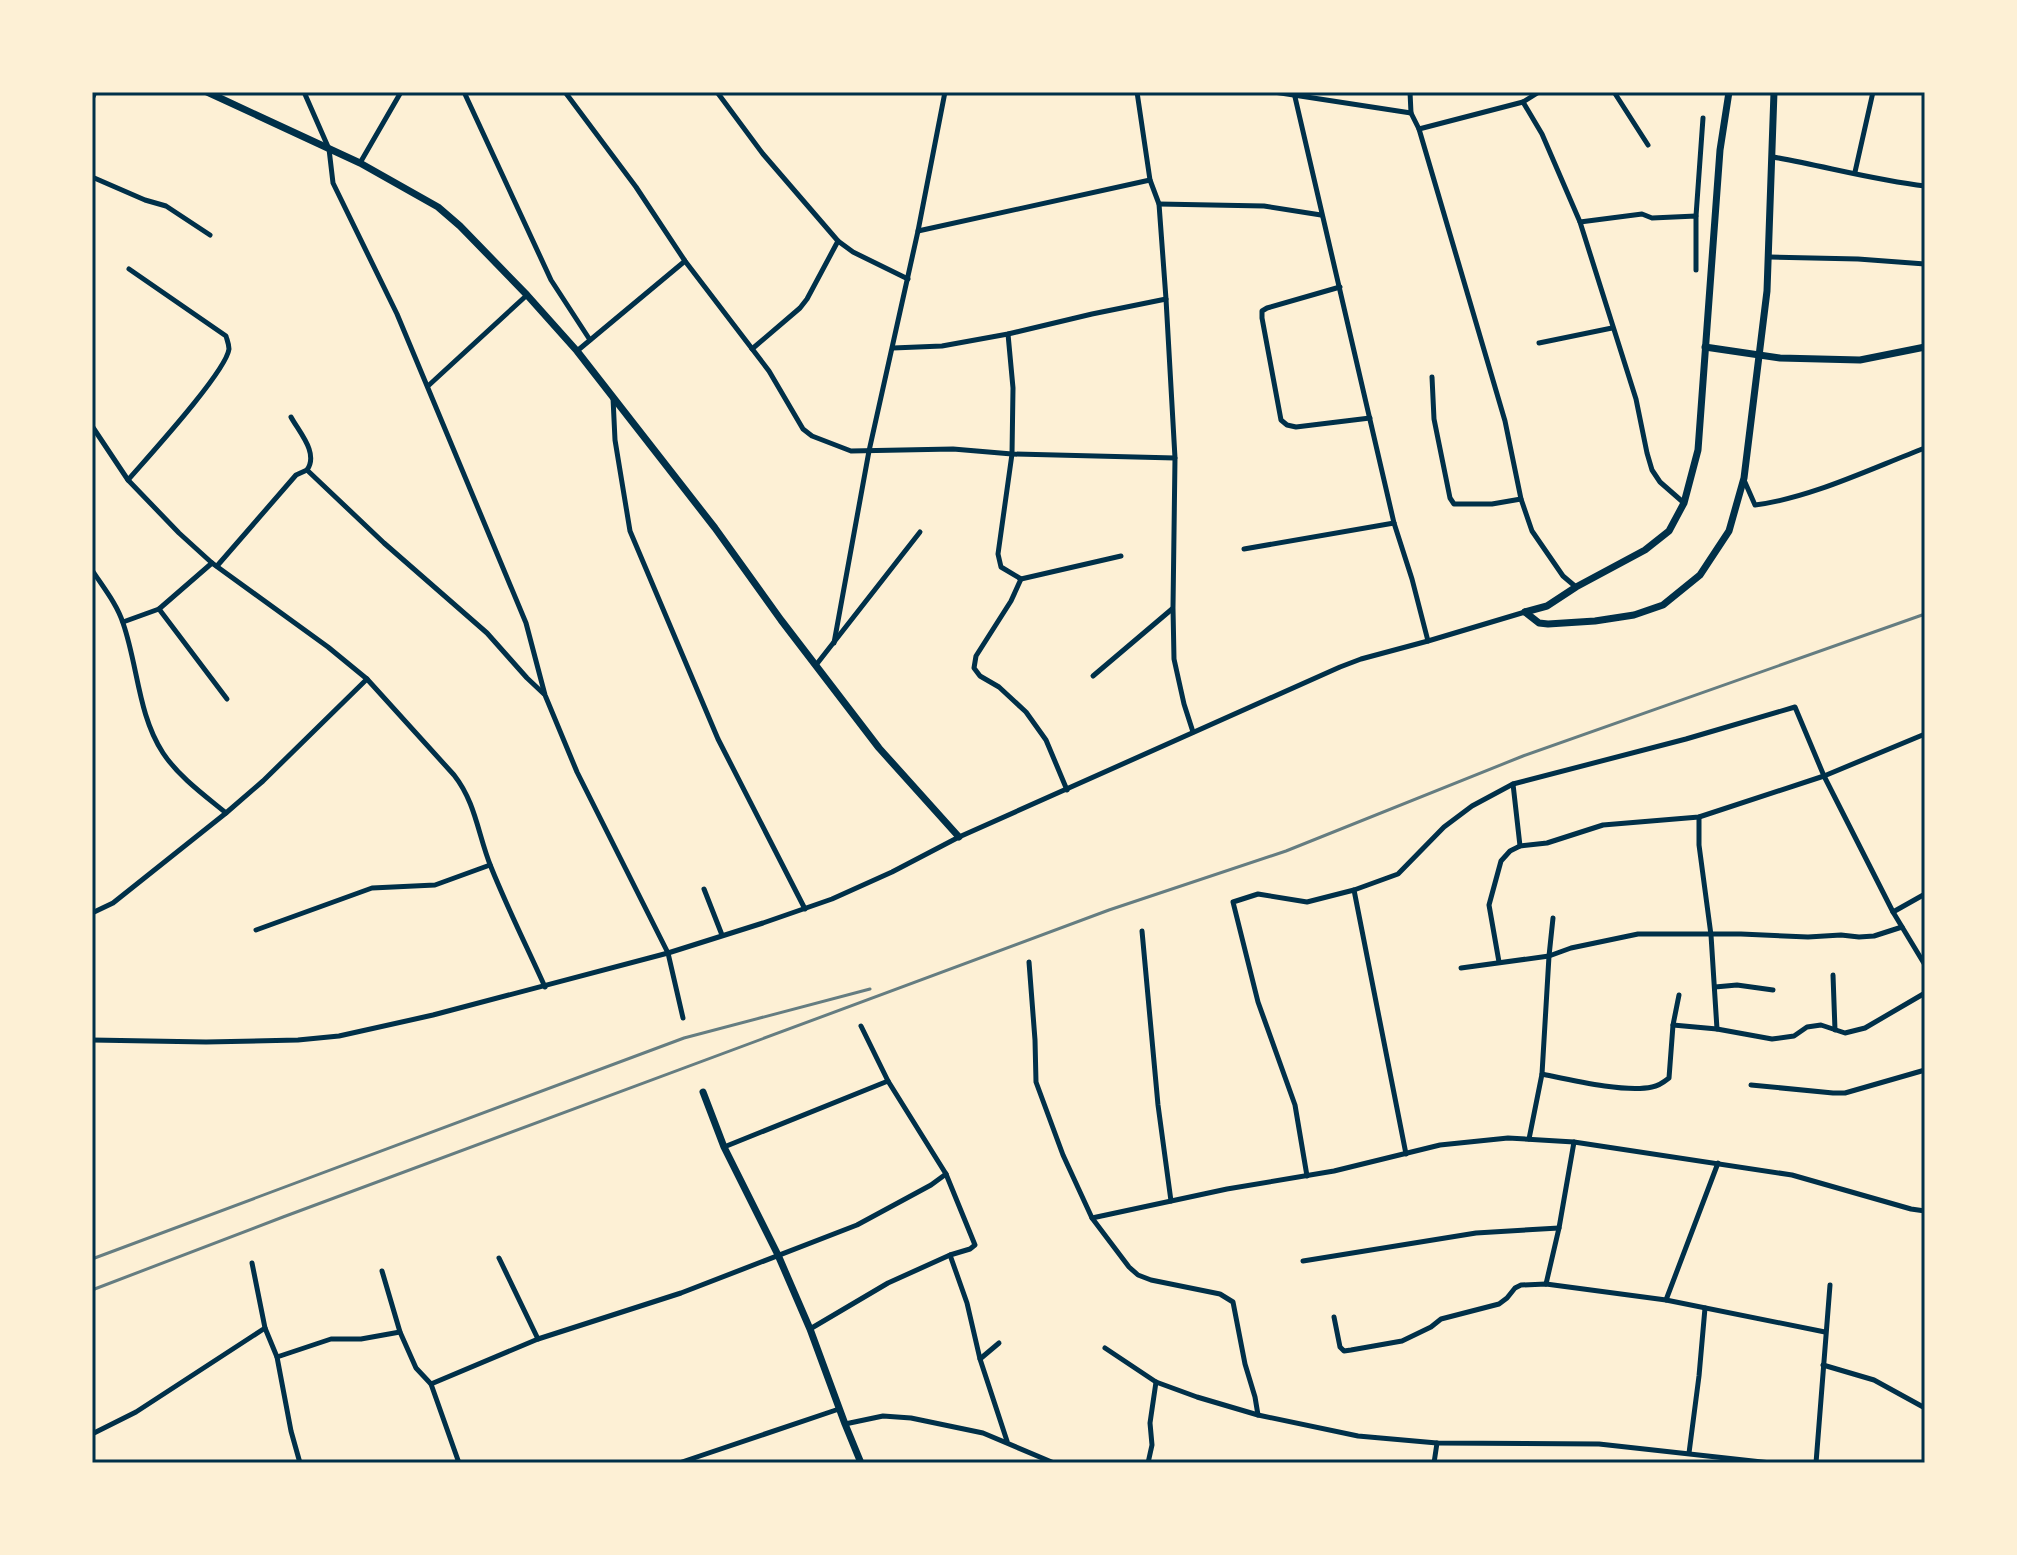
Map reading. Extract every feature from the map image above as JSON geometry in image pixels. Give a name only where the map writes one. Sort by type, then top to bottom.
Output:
[{"type":"main road","points":[[207,92],[360,163],[448,214],[577,351],[715,528],[879,748],[959,837]]},
{"type":"main road","points":[[1525,612],[1547,606],[1645,550],[1669,531],[1684,503],[1698,450],[1720,150],[1729,92]]},
{"type":"main road","points":[[1525,612],[1539,623],[1548,624],[1621,617],[1663,605],[1700,575],[1729,531],[1744,478],[1760,355],[1770,257],[1774,92]]},
{"type":"main road","points":[[1705,347],[1780,358],[1860,360],[1925,347]]},
{"type":"main road","points":[[703,1092],[724,1147],[778,1255],[810,1329],[861,1463]]},
{"type":"street","points":[[92,99],[95,92]]},
{"type":"street","points":[[304,92],[329,149],[333,183],[397,314],[526,623],[545,695],[577,772],[668,953],[683,1018]]},
{"type":"street","points":[[360,163],[401,92]]},
{"type":"street","points":[[464,92],[551,280],[590,340]]},
{"type":"street","points":[[565,92],[636,187],[685,261],[769,371],[803,429],[812,436],[851,451],[953,449],[1012,454],[1175,458]]},
{"type":"street","points":[[717,92],[763,154],[838,241],[853,252],[908,279]]},
{"type":"street","points":[[834,643],[869,451],[908,279],[945,92]]},
{"type":"street","points":[[1137,92],[1150,180],[1159,204],[1166,299],[1175,458],[1174,659],[1193,732]]},
{"type":"street","points":[[1274,92],[1411,113]]},
{"type":"street","points":[[1410,92],[1411,113],[1419,129],[1505,421],[1521,499],[1532,531],[1563,576],[1576,587]]},
{"type":"street","points":[[1419,129],[1523,102],[1539,92]]},
{"type":"street","points":[[1614,92],[1648,145]]},
{"type":"street","points":[[1855,172],[1873,92]]},
{"type":"street","points":[[1295,97],[1394,523],[1428,641]]},
{"type":"street","points":[[1523,102],[1542,134],[1580,222],[1636,399],[1652,470],[1660,482],[1684,503]]},
{"type":"street","points":[[1696,270],[1696,216],[1703,118]]},
{"type":"street","points":[[1773,157],[1925,186]]},
{"type":"street","points":[[92,177],[166,206],[210,235]]},
{"type":"street","points":[[918,231],[1150,180]]},
{"type":"street","points":[[1159,204],[1264,206],[1321,215]]},
{"type":"street","points":[[1580,222],[1642,214],[1652,218],[1696,216]]},
{"type":"street","points":[[752,349],[800,308],[838,241]]},
{"type":"street","points":[[1770,257],[1925,264]]},
{"type":"street","points":[[577,351],[685,261]]},
{"type":"street","points":[[128,480],[184,415],[219,369],[229,349],[226,336],[129,269]]},
{"type":"street","points":[[1340,287],[1262,311],[1281,420],[1296,427],[1370,418]]},
{"type":"street","points":[[428,386],[527,295]]},
{"type":"street","points":[[893,348],[942,346],[1166,299]]},
{"type":"street","points":[[1539,343],[1612,328]]},
{"type":"street","points":[[1008,334],[1013,388],[1012,454],[998,561],[1001,567],[1021,579],[1121,556]]},
{"type":"street","points":[[1432,377],[1435,428],[1450,498],[1454,504],[1492,504],[1521,499]]},
{"type":"street","points":[[613,396],[615,440],[630,531],[718,739],[805,909]]},
{"type":"street","points":[[123,622],[159,609],[214,565],[296,475],[307,470],[311,455],[291,417]]},
{"type":"street","points":[[92,426],[128,480],[179,533],[214,565],[367,679],[465,788],[490,865],[545,987]]},
{"type":"street","points":[[1744,478],[1755,505],[1772,503],[1925,448]]},
{"type":"street","points":[[307,470],[384,543],[487,633],[545,695]]},
{"type":"street","points":[[1244,549],[1394,523]]},
{"type":"street","points":[[815,666],[920,532]]},
{"type":"street","points":[[92,570],[113,600],[123,622],[145,716],[156,741],[176,770],[226,813]]},
{"type":"street","points":[[1021,579],[1011,601],[976,656],[974,668],[1026,712],[1046,740],[1067,790]]},
{"type":"street","points":[[1093,676],[1173,608]]},
{"type":"street","points":[[159,609],[227,699]]},
{"type":"street","points":[[92,1040],[206,1042],[339,1036],[545,987],[668,953],[805,909],[892,872],[959,837],[1361,659],[1525,612]]},
{"type":"street","points":[[92,913],[113,903],[226,813],[367,679]]},
{"type":"street","points":[[1307,1176],[1295,1105],[1258,1002],[1233,902],[1258,894],[1307,902],[1398,874],[1444,827],[1472,806],[1513,784],[1795,707],[1824,776],[1893,912],[1925,965]]},
{"type":"street","points":[[1499,962],[1489,905],[1501,861],[1510,851],[1603,825],[1699,817],[1824,776],[1925,734]]},
{"type":"street","points":[[1513,784],[1520,846]]},
{"type":"street","points":[[1699,817],[1717,1029]]},
{"type":"street","points":[[256,930],[372,888],[435,885],[490,865]]},
{"type":"street","points":[[704,889],[722,935]]},
{"type":"street","points":[[1354,890],[1406,1154]]},
{"type":"street","points":[[1893,912],[1925,894]]},
{"type":"street","points":[[1529,1139],[1542,1074],[1553,918]]},
{"type":"street","points":[[1461,968],[1549,956],[1571,948],[1638,934],[1859,937],[1874,936],[1902,927]]},
{"type":"street","points":[[1142,931],[1158,1105],[1171,1201]]},
{"type":"street","points":[[1029,962],[1036,1082],[1063,1155],[1092,1218],[1138,1275],[1220,1294],[1233,1302],[1258,1415]]},
{"type":"street","points":[[1833,975],[1835,1030]]},
{"type":"street","points":[[1715,987],[1737,985],[1773,990]]},
{"type":"street","points":[[1673,1025],[1772,1039],[1794,1036],[1807,1027],[1821,1025],[1845,1033],[1865,1028],[1925,993]]},
{"type":"street","points":[[1542,1074],[1634,1088],[1662,1084],[1669,1078],[1679,995]]},
{"type":"street","points":[[810,1329],[888,1283],[975,1245],[946,1174],[888,1081],[861,1026]]},
{"type":"street","points":[[1751,1085],[1845,1093],[1925,1070]]},
{"type":"street","points":[[724,1147],[888,1081]]},
{"type":"street","points":[[1092,1218],[1227,1189],[1307,1176],[1440,1145],[1508,1138],[1574,1142],[1806,1178],[1925,1211]]},
{"type":"street","points":[[1546,1284],[1574,1142]]},
{"type":"street","points":[[1666,1300],[1718,1163]]},
{"type":"street","points":[[431,1384],[538,1339],[681,1293],[857,1225],[946,1174]]},
{"type":"street","points":[[1303,1261],[1476,1233],[1559,1228]]},
{"type":"street","points":[[950,1255],[1007,1442]]},
{"type":"street","points":[[499,1258],[538,1339]]},
{"type":"street","points":[[252,1263],[265,1328],[277,1357],[300,1463]]},
{"type":"street","points":[[382,1271],[400,1332],[416,1368],[431,1384],[459,1463]]},
{"type":"street","points":[[1334,1317],[1340,1347],[1344,1351],[1351,1350],[1402,1341],[1441,1319],[1499,1304],[1521,1285],[1546,1284],[1666,1300],[1825,1332]]},
{"type":"street","points":[[1816,1463],[1830,1285]]},
{"type":"street","points":[[1689,1453],[1705,1308]]},
{"type":"street","points":[[92,1434],[136,1412],[265,1328]]},
{"type":"street","points":[[277,1357],[331,1339],[361,1339],[400,1332]]},
{"type":"street","points":[[980,1359],[999,1343]]},
{"type":"street","points":[[1105,1348],[1156,1382],[1197,1397],[1258,1415],[1358,1436],[1437,1443],[1599,1444],[1771,1463]]},
{"type":"street","points":[[1823,1365],[1874,1380],[1925,1407]]},
{"type":"street","points":[[1148,1463],[1156,1382]]},
{"type":"street","points":[[679,1463],[698,1460],[839,1409]]},
{"type":"street","points":[[845,1424],[883,1416],[911,1418],[983,1433],[1054,1463]]},
{"type":"street","points":[[1434,1463],[1437,1443]]},
{"type":"street","points":[[1703,1455],[1703,1463]]},
{"type":"railway","points":[[92,1290],[1109,910],[1286,851],[1523,756],[1925,614]]},
{"type":"railway","points":[[92,1259],[684,1038],[870,989]]}]
